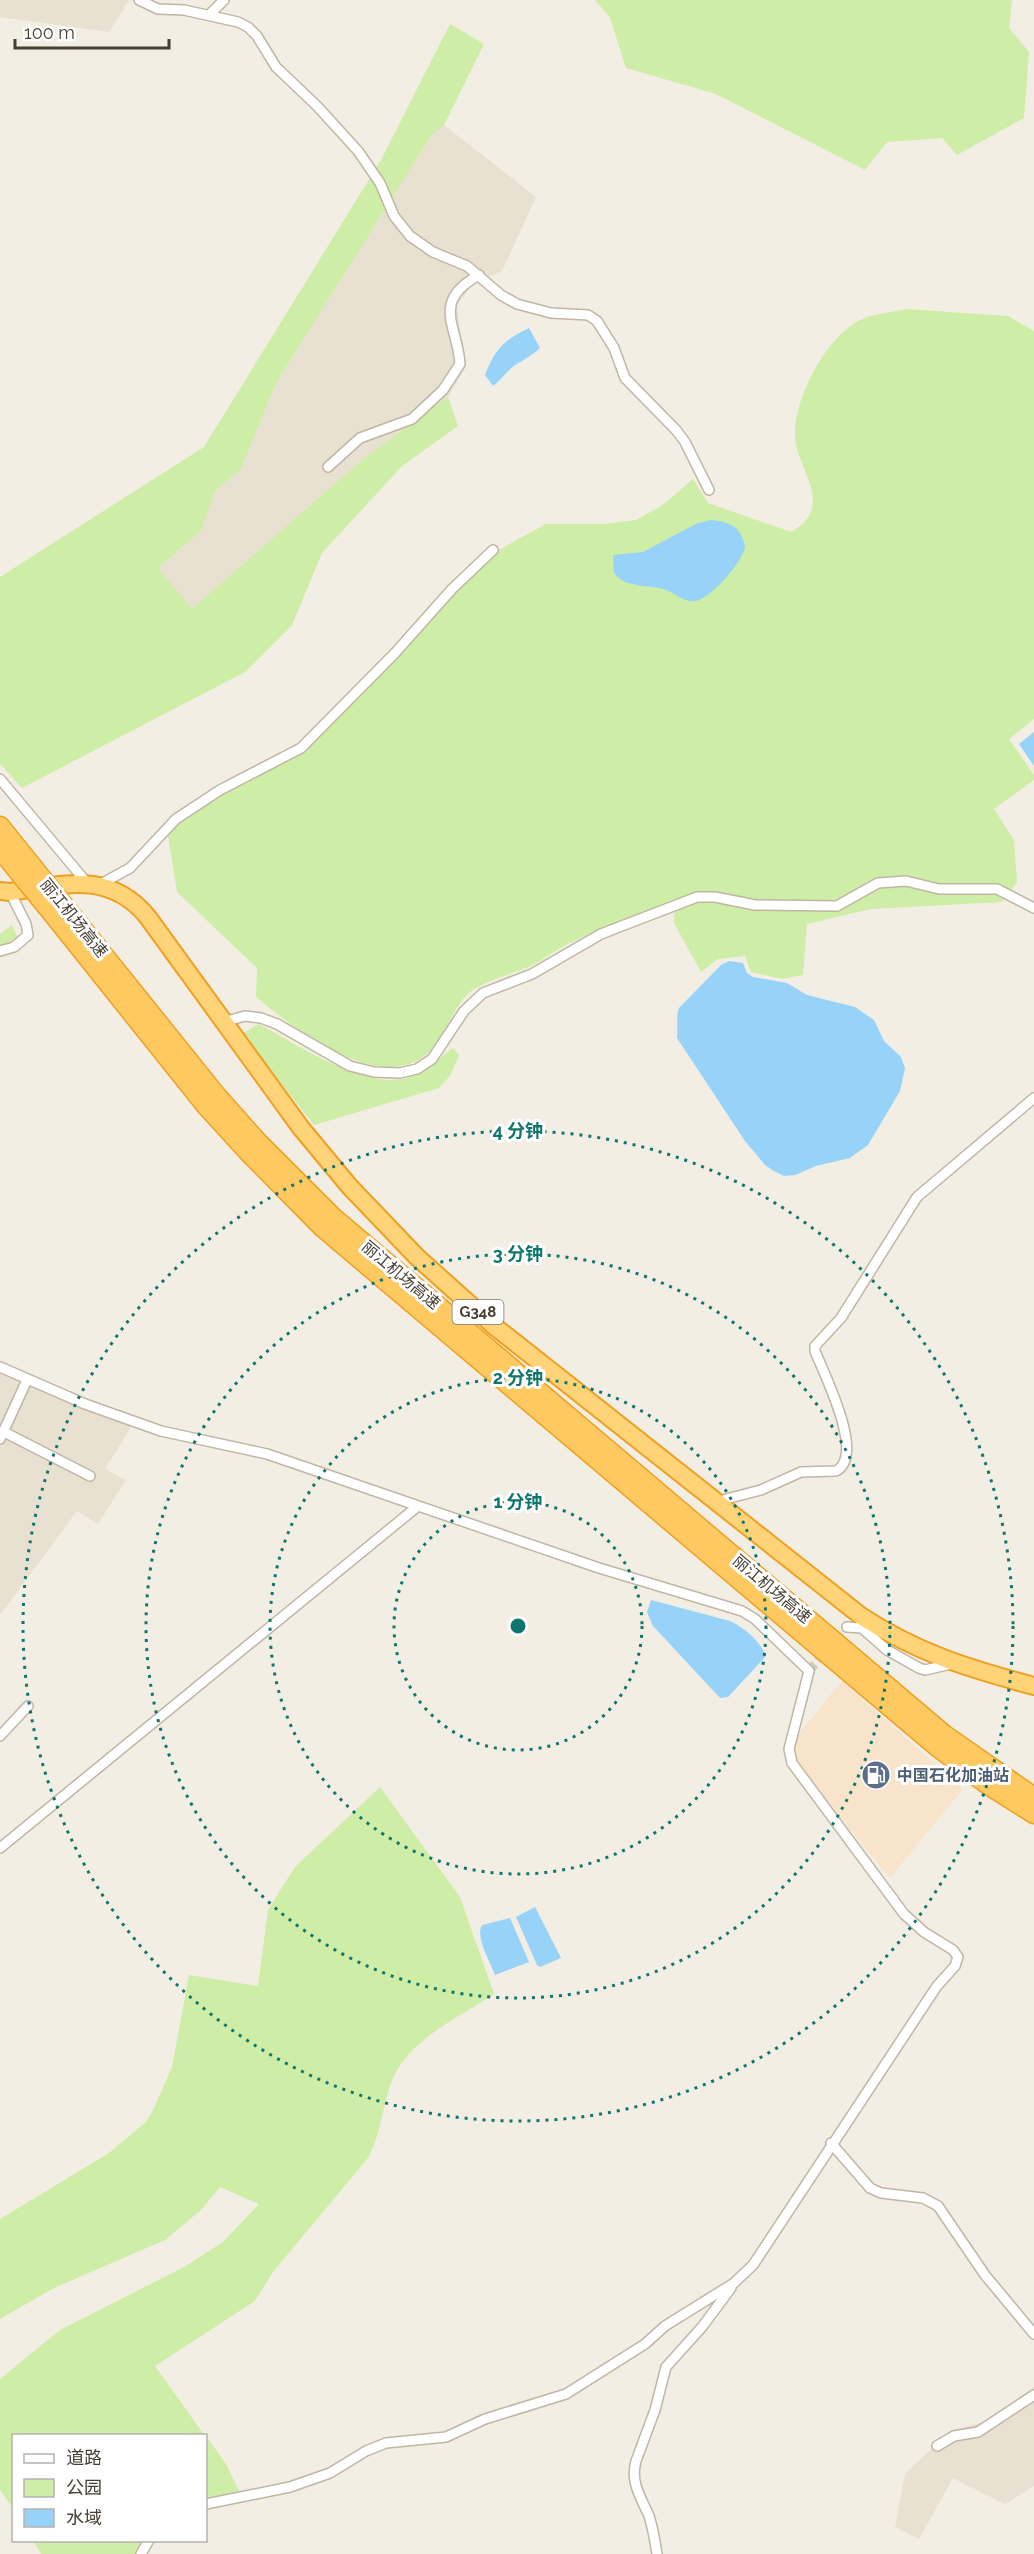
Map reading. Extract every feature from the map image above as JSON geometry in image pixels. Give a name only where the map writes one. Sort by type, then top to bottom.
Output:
[{"type":"highway","name":"丽江机场高速","points":[[0,826],[27,870],[213,1114],[268,1174],[323,1228],[936,1746],[988,1785],[1034,1814]]},
{"type":"highway","name":"丽江机场高速","points":[[0,849],[27,870]]},
{"type":"highway","name":"G348","points":[[5,892],[93,884],[125,896],[141,908],[269,1086],[325,1158],[417,1257],[494,1326],[861,1616],[897,1639],[953,1663],[1034,1686]]},
{"type":"highway","name":"丽江机场高速","points":[[54,905],[266,1151],[333,1217],[945,1735],[1034,1797]]},
{"type":"street","points":[[139,0],[158,9],[184,10],[238,22],[253,31],[276,67],[317,106],[358,151],[380,183],[394,216],[410,236],[433,252],[467,266],[501,295],[517,304],[551,313],[588,315],[597,321],[614,348],[625,378],[676,430],[709,490]]},
{"type":"street","points":[[209,15],[224,0]]},
{"type":"street","points":[[328,467],[360,438],[412,419],[443,390],[460,364],[449,318],[450,310],[461,288],[479,275]]},
{"type":"street","points":[[0,779],[93,884],[130,868],[165,828],[176,819],[220,790],[301,748],[395,653],[452,589],[493,550]]},
{"type":"street","points":[[223,1022],[245,1016],[261,1017],[350,1066],[374,1072],[400,1073],[417,1069],[432,1059],[464,1011],[483,993],[532,974],[601,934],[697,897],[715,897],[755,905],[837,906],[878,883],[898,881],[914,882],[939,890],[997,889],[1034,909]]},
{"type":"street","points":[[0,951],[14,947],[28,935],[5,892]]},
{"type":"street","points":[[719,1504],[726,1499],[761,1490],[801,1472],[836,1471],[841,1468],[847,1456],[846,1441],[836,1402],[815,1352],[815,1346],[841,1318],[917,1197],[1034,1098]]},
{"type":"street","points":[[0,1367],[85,1404],[161,1431],[267,1454],[599,1568],[742,1611],[755,1619],[809,1671],[789,1749],[792,1763],[904,1914],[924,1932],[953,1950],[958,1957],[956,1966],[937,1986],[831,2143],[753,2265],[734,2283],[702,2327],[666,2367],[655,2410],[634,2470],[635,2487],[649,2518],[657,2554]]},
{"type":"street","points":[[27,1380],[2,1436],[90,1476]]},
{"type":"street","points":[[0,1848],[418,1506]]},
{"type":"street","points":[[847,1627],[861,1628],[887,1650],[919,1668],[925,1670],[953,1663]]},
{"type":"street","points":[[0,1736],[28,1706]]},
{"type":"street","points":[[831,2143],[862,2181],[875,2191],[923,2198],[938,2206],[985,2275],[1034,2334]]},
{"type":"street","points":[[207,2504],[290,2487],[330,2473],[366,2451],[386,2443],[447,2437],[484,2419],[566,2394],[645,2344],[665,2326],[734,2283]]},
{"type":"street","points":[[937,2446],[954,2436],[978,2432],[1034,2395]]},
{"type":"shaded area","points":[[0,0],[129,0],[109,32],[0,17]]},
{"type":"shaded area","points":[[444,125],[536,197],[502,271],[474,283],[457,305],[465,368],[448,397],[362,460],[192,610],[158,568],[201,531],[215,491],[241,469],[276,383],[432,133]]},
{"type":"shaded area","points":[[0,1369],[131,1427],[105,1469],[126,1480],[98,1524],[77,1511],[0,1615]]},
{"type":"shaded area","name":"中国石化加油站","points":[[842,1681],[963,1789],[890,1878],[794,1760],[794,1740]]},
{"type":"shaded area","points":[[1034,2387],[1034,2486],[1005,2504],[953,2478],[919,2539],[895,2527],[905,2474],[951,2430],[981,2423]]},
{"type":"green space","points":[[595,0],[1012,0],[1009,28],[1029,52],[1024,118],[957,155],[942,138],[887,142],[865,170],[716,94],[626,68],[610,18]]},
{"type":"green space","points":[[450,24],[484,44],[444,125],[432,134],[276,383],[241,469],[215,491],[201,531],[158,568],[192,609],[362,460],[448,397],[458,426],[402,466],[322,553],[292,625],[245,672],[22,788],[0,764],[0,577],[204,447],[381,160]]},
{"type":"green space","points":[[907,309],[1008,316],[1034,331],[1034,719],[1009,739],[1034,775],[1034,780],[994,809],[1014,840],[1017,882],[1002,902],[871,909],[807,924],[803,975],[781,979],[751,972],[745,956],[718,959],[701,972],[674,923],[675,899],[593,932],[531,966],[476,988],[456,1009],[431,1050],[411,1063],[389,1067],[365,1063],[340,1054],[293,1026],[256,997],[257,968],[177,892],[167,830],[222,793],[303,750],[454,591],[495,552],[546,524],[604,524],[636,520],[663,505],[693,479],[708,503],[791,532],[805,521],[811,510],[813,498],[795,434],[801,402],[815,368],[825,352],[849,327],[867,317]]},
{"type":"green space","points":[[12,925],[18,938],[0,947],[0,934]]},
{"type":"green space","points":[[259,1024],[335,1065],[378,1079],[398,1080],[415,1075],[453,1048],[459,1055],[450,1076],[439,1088],[314,1125],[242,1034]]},
{"type":"green space","points":[[380,1787],[460,1897],[494,1994],[435,2031],[409,2054],[391,2083],[376,2140],[368,2158],[273,2272],[255,2301],[155,2366],[204,2434],[12,2434],[12,2507],[0,2490],[0,2379],[60,2330],[184,2267],[223,2242],[259,2204],[220,2187],[201,2210],[165,2240],[54,2288],[0,2319],[0,2219],[109,2153],[145,2123],[172,2067],[189,1975],[258,1986],[268,1910],[295,1867]]},
{"type":"green space","points":[[207,2437],[226,2464],[239,2491],[207,2500]]},
{"type":"green space","points":[[34,2542],[142,2542],[135,2554],[41,2554]]},
{"type":"water","points":[[529,328],[540,348],[513,367],[493,386],[485,375],[493,358],[507,341]]},
{"type":"water","points":[[710,520],[733,526],[741,534],[745,547],[732,570],[703,598],[688,601],[660,588],[625,582],[614,573],[613,555],[643,552],[696,524]]},
{"type":"water","points":[[1034,732],[1034,766],[1019,744]]},
{"type":"water","points":[[729,961],[743,963],[747,973],[753,977],[787,983],[807,995],[855,1007],[874,1020],[884,1041],[901,1057],[905,1068],[900,1091],[868,1145],[850,1158],[816,1166],[795,1175],[784,1176],[765,1165],[745,1141],[677,1038],[679,1008],[721,965]]},
{"type":"water","points":[[651,1600],[730,1621],[751,1636],[766,1656],[728,1697],[720,1698],[653,1626],[647,1612]]},
{"type":"water","points":[[535,1907],[561,1958],[540,1967],[537,1965],[516,1917]]},
{"type":"water","points":[[510,1918],[529,1962],[495,1975],[484,1950],[480,1930],[482,1925]]},
{"type":"tunnel","points":[[809,1671],[847,1627]]},
{"type":"place","name":"中国石化加油站","points":[[876,1775]]}]
